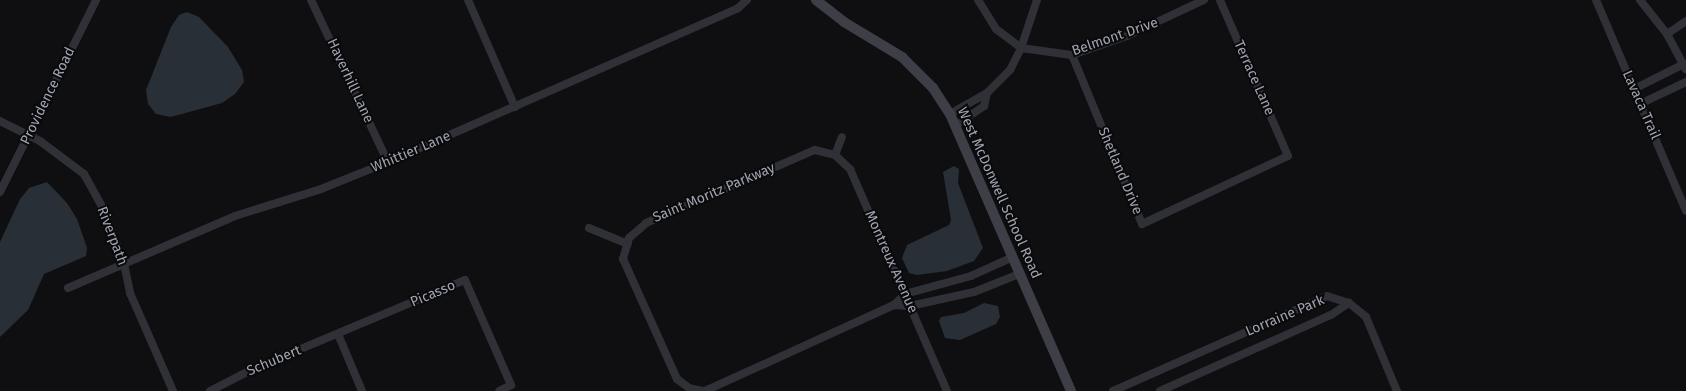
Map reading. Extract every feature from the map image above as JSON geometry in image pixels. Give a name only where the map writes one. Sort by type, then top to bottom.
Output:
[{"type":"main road","name":"West McDonwell School Road","points":[[816,0],[844,22],[902,57],[933,88],[950,114],[1071,391]]},
{"type":"street","name":"Providence Road","points":[[0,192],[96,0]]},
{"type":"street","name":"Haverhill Lane","points":[[310,0],[388,162]]},
{"type":"street","points":[[468,0],[515,107]]},
{"type":"street","name":"Whittier Lane","points":[[68,288],[235,216],[321,189],[388,162],[738,8],[747,0]]},
{"type":"street","points":[[978,0],[996,29],[1021,48]]},
{"type":"street","points":[[950,114],[986,93],[1010,70],[1021,48],[1037,0]]},
{"type":"street","name":"Belmont Drive","points":[[1021,48],[1072,55],[1128,36],[1204,0]]},
{"type":"street","name":"Terrace Lane","points":[[1204,198],[1288,156],[1220,0]]},
{"type":"street","name":"Lavaca Trail","points":[[1596,0],[1686,211]]},
{"type":"street","points":[[1634,89],[1685,66],[1667,34],[1640,0]]},
{"type":"street","points":[[1667,34],[1686,21]]},
{"type":"street","name":"Shetland Drive","points":[[1072,55],[1142,224],[1204,198]]},
{"type":"street","points":[[1640,104],[1686,82]]},
{"type":"street","points":[[956,124],[984,106],[986,93]]},
{"type":"street","name":"Riverpath","points":[[0,121],[63,156],[84,174],[102,207],[124,264],[130,293],[173,391]]},
{"type":"street","points":[[835,155],[842,137]]},
{"type":"street","name":"Saint Moritz Parkway","points":[[628,244],[628,238],[646,223],[815,150],[835,155]]},
{"type":"street","name":"Montreux Avenue","points":[[835,155],[850,168],[947,391]]},
{"type":"street","points":[[588,228],[628,244],[623,259],[677,379],[689,389],[704,391],[894,306],[905,294],[971,276],[1013,257]]},
{"type":"street","points":[[894,306],[910,306],[974,292],[1019,274]]},
{"type":"street","name":"Picasso","points":[[338,334],[465,280],[511,385],[499,391]]},
{"type":"street","name":"Lorraine Park","points":[[1113,391],[1328,296],[1349,303]]},
{"type":"street","points":[[1349,303],[1366,317],[1398,391]]},
{"type":"street","name":"Lorraine Park","points":[[1160,391],[1331,315],[1349,303]]},
{"type":"street","points":[[338,334],[362,391]]},
{"type":"street","name":"Schubert","points":[[210,391],[253,369],[338,334]]},
{"type":"shaded area","points":[[187,12],[199,17],[228,47],[242,70],[244,82],[235,94],[222,103],[171,117],[156,114],[148,104],[146,90],[171,27],[179,15]]},
{"type":"shaded area","points":[[954,166],[959,169],[958,183],[983,248],[974,261],[947,271],[917,275],[909,273],[902,258],[907,245],[949,225],[951,220],[943,172]]},
{"type":"shaded area","points":[[47,182],[67,203],[77,219],[87,248],[86,256],[44,274],[28,310],[0,337],[0,242],[20,199],[29,188]]},
{"type":"shaded area","points":[[984,303],[998,306],[1000,317],[996,324],[960,340],[945,338],[939,321],[941,317],[964,313]]}]
